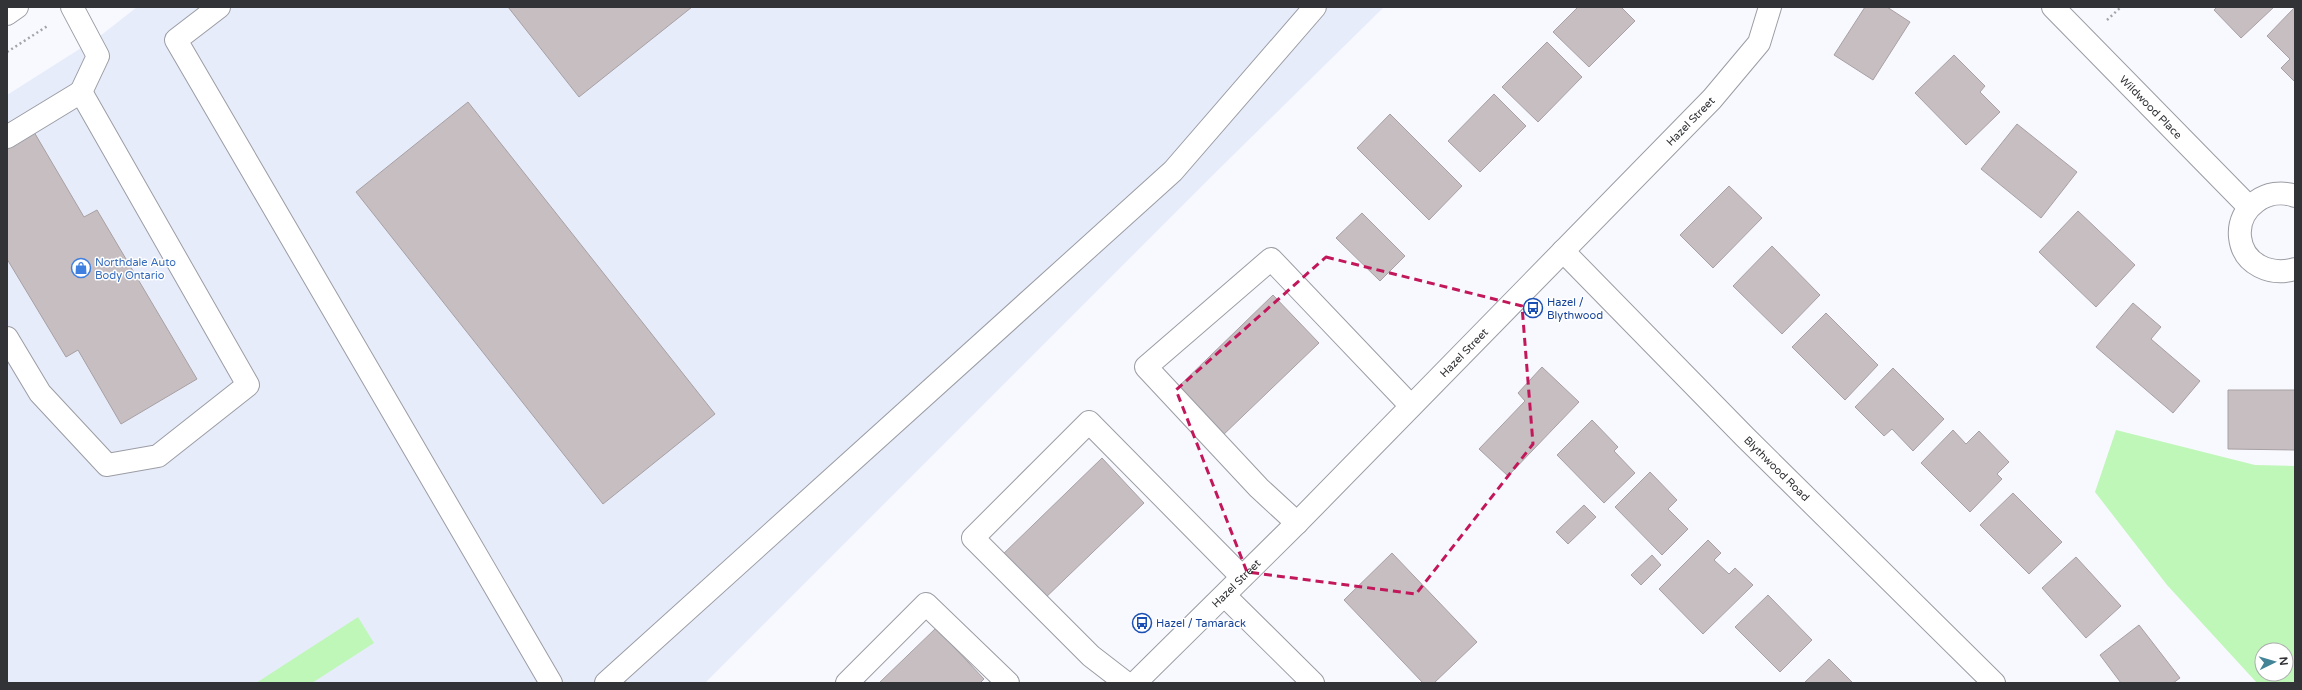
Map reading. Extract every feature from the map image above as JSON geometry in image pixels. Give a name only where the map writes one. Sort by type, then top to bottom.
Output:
[{"type":"street","points":[[7,14],[17,7]]},
{"type":"street","points":[[219,7],[176,40],[550,683]]},
{"type":"street","points":[[606,683],[1173,171],[1315,7]]},
{"type":"street","name":"Hazel Street","points":[[1135,683],[1225,596],[1712,99],[1760,44],[1770,7]]},
{"type":"street","name":"Wildwood Place","points":[[2053,7],[2249,207]]},
{"type":"street","points":[[7,137],[81,92],[98,56],[73,8]]},
{"type":"street","points":[[7,338],[40,393],[107,465],[158,456],[248,385],[81,92]]},
{"type":"street","points":[[2295,196],[2276,193],[2263,197],[2249,207],[2242,219],[2240,237],[2244,250],[2256,266],[2269,271],[2285,272],[2295,269]]},
{"type":"street","name":"Blythwood Road","points":[[1563,251],[1745,437],[1994,683]]},
{"type":"street","points":[[1297,523],[1260,488],[1146,367],[1271,259],[1412,406]]},
{"type":"street","points":[[1126,683],[1091,656],[972,538],[1090,422],[1242,577]]},
{"type":"street","points":[[1225,596],[1313,683]]},
{"type":"street","points":[[847,683],[926,604],[1008,683]]},
{"type":"path","points":[[7,52],[73,8]]},
{"type":"highlighted area","points":[[1326,257],[1522,306],[1533,444],[1416,594],[1247,572],[1176,390]]},
{"type":"shaded area","points":[[137,7],[1384,7],[1218,170],[705,683],[7,683],[7,95],[100,36]]},
{"type":"green space","points":[[2116,430],[2255,465],[2295,466],[2295,683],[2256,682],[2294,682],[2294,642],[2254,642],[2254,680],[2167,585],[2095,492]]},
{"type":"green space","points":[[358,617],[374,643],[312,683],[256,683]]},
{"type":"building","points":[[508,7],[692,7],[579,97]]},
{"type":"building","points":[[1578,7],[1621,7],[1635,21],[1589,67],[1553,32]]},
{"type":"building","points":[[1865,7],[1887,7],[1910,22],[1873,80],[1834,55]]},
{"type":"building","points":[[2217,7],[2274,7],[2241,38],[2214,10]]},
{"type":"building","points":[[2295,7],[2295,82],[2281,68],[2290,59],[2267,36]]},
{"type":"building","points":[[1547,42],[1582,77],[1538,122],[1502,87]]},
{"type":"building","points":[[1954,55],[1985,86],[1980,92],[2000,112],[1966,145],[1915,93]]},
{"type":"building","points":[[1494,94],[1526,126],[1480,172],[1448,141]]},
{"type":"building","points":[[468,102],[715,414],[603,504],[356,192]]},
{"type":"building","points":[[1390,114],[1462,186],[1429,220],[1357,148]]},
{"type":"building","points":[[2017,124],[2077,172],[2041,218],[1981,169]]},
{"type":"building","points":[[34,132],[84,217],[97,210],[197,379],[121,424],[78,350],[66,357],[7,259],[7,148]]},
{"type":"building","points":[[1729,186],[1762,218],[1713,268],[1680,235]]},
{"type":"building","points":[[2078,211],[2135,265],[2096,307],[2039,252]]},
{"type":"building","points":[[1362,213],[1405,256],[1380,281],[1336,238]]},
{"type":"building","points":[[1772,246],[1820,295],[1782,334],[1733,286]]},
{"type":"building","points":[[1273,295],[1319,343],[1220,438],[1174,391]]},
{"type":"building","points":[[2133,303],[2161,327],[2151,339],[2200,381],[2173,413],[2096,347]]},
{"type":"building","points":[[1826,313],[1878,365],[1845,400],[1792,347]]},
{"type":"building","points":[[1542,367],[1579,402],[1508,476],[1479,449],[1525,401],[1518,393]]},
{"type":"building","points":[[1893,368],[1944,419],[1913,451],[1892,429],[1884,436],[1855,407]]},
{"type":"building","points":[[2228,390],[2295,390],[2295,450],[2228,449]]},
{"type":"building","points":[[1592,420],[1618,447],[1614,451],[1635,473],[1604,503],[1557,455]]},
{"type":"building","points":[[1953,430],[1966,444],[1979,431],[2009,462],[1997,474],[2002,479],[1970,512],[1921,463]]},
{"type":"building","points":[[1102,458],[1144,503],[1041,602],[999,558]]},
{"type":"building","points":[[1650,472],[1677,500],[1668,509],[1688,529],[1662,555],[1615,507]]},
{"type":"building","points":[[2013,493],[2062,542],[2029,574],[1980,525]]},
{"type":"building","points":[[1584,505],[1596,517],[1568,544],[1556,532]]},
{"type":"building","points":[[1708,540],[1721,553],[1714,560],[1729,574],[1735,568],[1753,585],[1703,634],[1659,589]]},
{"type":"building","points":[[1392,553],[1477,642],[1434,683],[1423,683],[1344,600]]},
{"type":"building","points":[[1652,555],[1661,565],[1641,585],[1631,575]]},
{"type":"building","points":[[2076,557],[2121,606],[2086,638],[2042,588]]},
{"type":"building","points":[[1768,595],[1812,640],[1780,672],[1735,627]]},
{"type":"building","points":[[2139,625],[2180,678],[2173,683],[2121,683],[2100,655]]},
{"type":"building","points":[[936,628],[984,679],[980,683],[879,683]]},
{"type":"building","points":[[1829,659],[1853,683],[1804,683]]},
{"type":"place","name":"Northdale Auto Body Ontario","points":[[81,268]]},
{"type":"place","name":"Hazel / Blythwood","points":[[1533,308]]},
{"type":"place","name":"Hazel / Tamarack","points":[[1142,623]]}]
